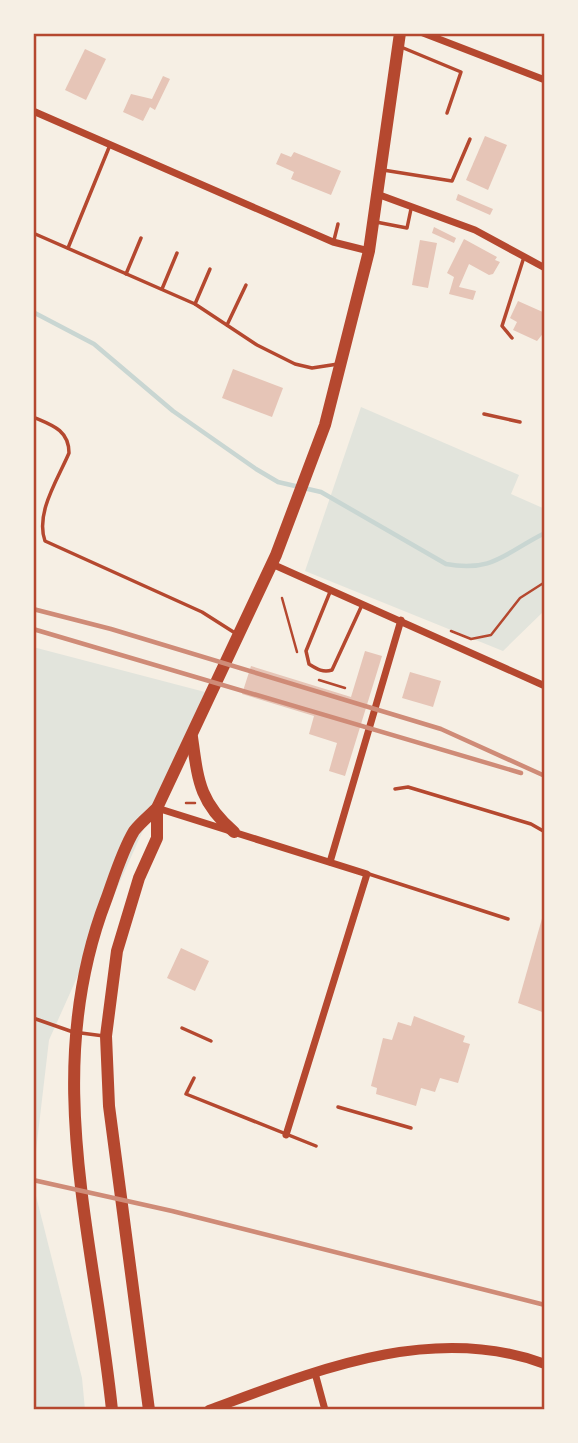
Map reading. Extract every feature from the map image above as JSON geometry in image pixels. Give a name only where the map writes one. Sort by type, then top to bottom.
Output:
[{"type":"main road","points":[[112,1410],[74,1131],[75,1032],[83,976],[101,911],[135,830],[157,808],[272,564],[309,473],[341,364],[369,251],[400,40]]},
{"type":"main road","points":[[192,735],[204,799],[214,815],[234,832]]},
{"type":"main road","points":[[149,1410],[109,1106],[106,1036],[117,951],[139,877],[157,838],[157,808]]},
{"type":"main road","points":[[209,1410],[315,1373],[392,1352],[442,1348],[491,1352],[545,1364]]},
{"type":"street","points":[[423,33],[545,80]]},
{"type":"street","points":[[33,111],[333,242],[369,251]]},
{"type":"street","points":[[377,194],[475,230],[545,268]]},
{"type":"street","points":[[272,564],[545,686]]},
{"type":"street","points":[[330,862],[401,620]]},
{"type":"street","points":[[157,808],[367,874],[285,1135]]},
{"type":"street","points":[[315,1373],[325,1410]]},
{"type":"lane","points":[[400,40],[461,72],[447,113]]},
{"type":"lane","points":[[380,170],[452,181],[470,139]]},
{"type":"lane","points":[[68,248],[110,145]]},
{"type":"lane","points":[[373,221],[407,228],[411,206]]},
{"type":"lane","points":[[333,242],[338,224]]},
{"type":"lane","points":[[33,233],[195,304],[295,364],[312,368],[341,364]]},
{"type":"lane","points":[[126,274],[141,238]]},
{"type":"lane","points":[[162,289],[177,253]]},
{"type":"lane","points":[[512,338],[502,326],[524,257]]},
{"type":"lane","points":[[195,304],[210,269]]},
{"type":"lane","points":[[227,325],[246,285]]},
{"type":"lane","points":[[484,414],[520,422]]},
{"type":"lane","points":[[33,417],[63,432],[69,445],[69,453],[40,528],[45,541],[202,612],[237,634]]},
{"type":"lane","points":[[331,589],[306,651],[309,664],[315,668],[326,672],[332,670],[363,603]]},
{"type":"lane","points":[[395,789],[408,787],[531,824],[545,832]]},
{"type":"lane","points":[[367,874],[508,919]]},
{"type":"lane","points":[[33,1018],[75,1032],[106,1036]]},
{"type":"lane","points":[[182,1028],[211,1041]]},
{"type":"lane","points":[[194,1078],[186,1094],[316,1146]]},
{"type":"lane","points":[[338,1107],[411,1128]]},
{"type":"path","points":[[440,627],[471,639],[491,635],[520,598],[545,582]]},
{"type":"path","points":[[186,803],[195,803]]},
{"type":"shaded area","points":[[361,407],[519,475],[511,494],[545,509],[545,610],[503,651],[305,571]]},
{"type":"shaded area","points":[[33,647],[205,692],[49,1040],[33,1176]]},
{"type":"shaded area","points":[[33,1184],[82,1378],[85,1410],[33,1410]]},
{"type":"building","points":[[85,49],[106,59],[86,100],[65,90]]},
{"type":"building","points":[[163,76],[170,79],[155,110],[150,107],[143,121],[123,112],[131,94],[152,99]]},
{"type":"building","points":[[485,136],[507,145],[488,190],[466,180]]},
{"type":"building","points":[[294,152],[341,171],[331,195],[291,179],[294,172],[276,164],[281,153],[291,157]]},
{"type":"building","points":[[458,194],[493,209],[490,215],[456,200]]},
{"type":"building","points":[[434,227],[456,238],[454,243],[432,233]]},
{"type":"building","points":[[464,239],[497,257],[495,260],[500,262],[493,274],[489,275],[469,264],[459,287],[476,291],[473,300],[449,294],[454,277],[447,273]]},
{"type":"building","points":[[420,240],[437,243],[428,288],[412,285]]},
{"type":"building","points":[[518,301],[545,313],[545,331],[537,341],[513,330],[517,322],[510,318]]},
{"type":"building","points":[[233,369],[283,388],[272,417],[222,398]]},
{"type":"building","points":[[365,651],[382,656],[345,776],[329,771],[337,743],[309,734],[314,716],[242,694],[251,666],[351,697]]},
{"type":"building","points":[[410,672],[441,681],[433,707],[402,698]]},
{"type":"building","points":[[545,908],[545,1013],[518,1003]]},
{"type":"building","points":[[181,948],[209,961],[195,991],[167,978]]},
{"type":"building","points":[[414,1016],[465,1036],[463,1042],[470,1044],[458,1083],[440,1078],[435,1092],[421,1088],[416,1106],[376,1094],[377,1088],[371,1086],[383,1038],[392,1040],[398,1022],[411,1026]]},
{"type":"waterway","points":[[33,312],[94,344],[173,411],[256,469],[278,482],[321,492],[446,564],[476,566],[488,563],[545,533]]},
{"type":"railway","points":[[33,609],[111,629],[441,729],[545,776]]},
{"type":"railway","points":[[33,629],[521,773]]},
{"type":"railway","points":[[33,1180],[172,1211],[545,1305]]}]
